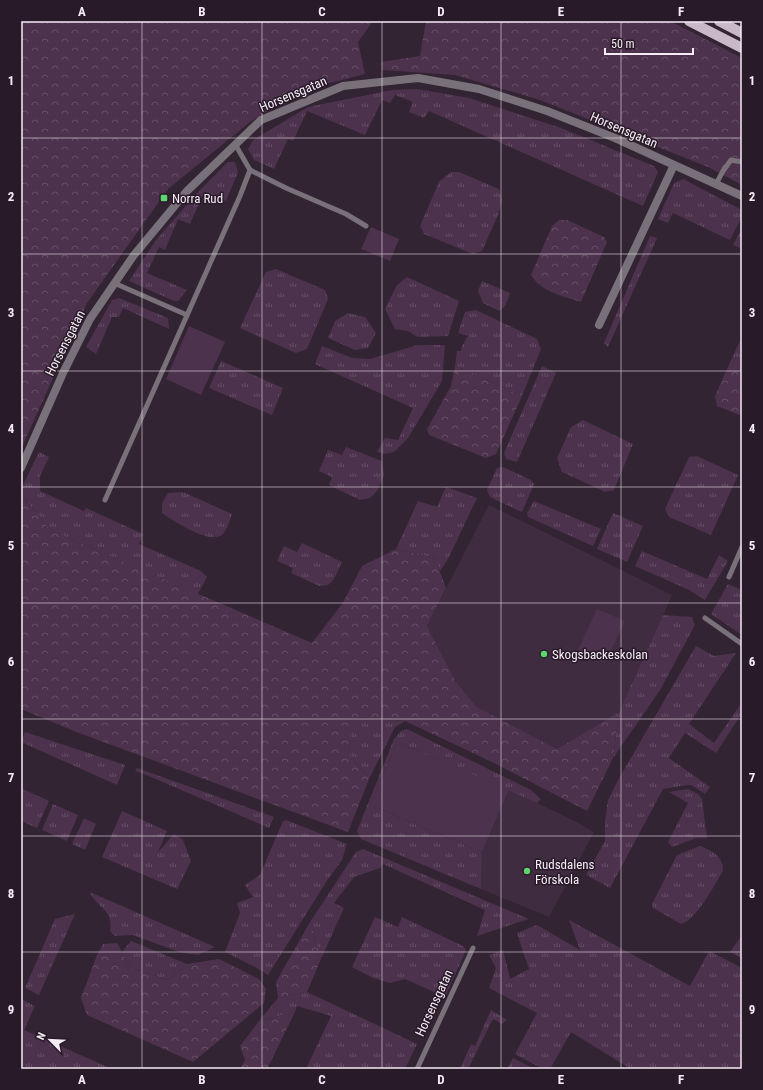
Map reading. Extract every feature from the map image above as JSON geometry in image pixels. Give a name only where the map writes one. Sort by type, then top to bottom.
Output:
[{"type":"main road","points":[[689,21],[742,48]]},
{"type":"main road","points":[[719,21],[742,33]]},
{"type":"street","name":"Horsensgatan","points":[[21,468],[66,366],[90,319],[134,255],[187,191],[261,120],[343,86],[418,78],[479,89],[547,111],[615,138],[742,196]]},
{"type":"street","points":[[599,325],[674,165]]},
{"type":"lane","points":[[235,144],[250,170],[286,188],[346,214],[366,226]]},
{"type":"lane","points":[[716,184],[731,160],[742,162]]},
{"type":"lane","points":[[105,500],[240,196],[250,170]]},
{"type":"lane","points":[[114,283],[187,315]]},
{"type":"lane","points":[[729,577],[742,547]]},
{"type":"lane","points":[[705,618],[742,644]]},
{"type":"lane","name":"Horsensgatan","points":[[418,1069],[473,948]]},
{"type":"shaded area","name":"Skogsbackeskolan","points":[[489,505],[672,595],[619,712],[557,749],[477,707],[456,682],[427,626]]},
{"type":"shaded area","name":"Rudsdalens Förskola","points":[[509,790],[577,822],[594,832],[549,917],[481,889],[482,852]]},
{"type":"green space","points":[[21,21],[373,21],[358,42],[365,74],[299,91],[250,122],[168,189],[87,303],[21,449]]},
{"type":"green space","points":[[426,21],[670,21],[742,58],[742,185],[708,167],[540,100],[455,75],[382,70],[381,62],[420,56]]},
{"type":"green space","points":[[417,89],[469,98],[561,128],[654,166],[658,172],[643,206],[429,111],[424,118],[409,112],[413,102],[395,95],[390,103],[382,100],[365,135],[307,111],[293,141],[288,139],[274,169],[254,160],[248,149],[253,140],[308,107],[392,90]]},
{"type":"green space","points":[[228,162],[235,162],[238,172],[226,201],[204,192],[190,224],[178,219],[165,250],[159,247],[147,273],[187,290],[178,301],[174,301],[129,281],[156,240],[197,193]]},
{"type":"green space","points":[[451,172],[459,172],[499,189],[502,201],[498,215],[482,251],[473,254],[424,234],[420,226],[439,182]]},
{"type":"green space","points":[[683,179],[742,210],[742,216],[730,240],[673,213],[668,223],[658,219],[674,183]]},
{"type":"green space","points":[[559,220],[567,220],[604,237],[607,242],[581,302],[553,293],[540,286],[531,275],[552,226]]},
{"type":"green space","points":[[371,227],[399,239],[390,261],[361,249]]},
{"type":"green space","points":[[742,228],[742,249],[733,245]]},
{"type":"green space","points":[[650,236],[657,238],[608,347],[604,343]]},
{"type":"green space","points":[[276,269],[325,290],[328,299],[307,349],[296,353],[240,328],[266,272]]},
{"type":"green space","points":[[407,277],[459,301],[448,336],[417,337],[408,331],[395,329],[385,309],[397,285]]},
{"type":"green space","points":[[482,281],[510,293],[505,306],[499,311],[483,303],[478,291]]},
{"type":"green space","points":[[119,298],[168,318],[169,329],[123,308],[119,317],[112,317],[96,354],[86,347],[112,300]]},
{"type":"green space","points":[[476,310],[537,339],[541,349],[522,396],[455,366],[457,351],[461,351],[462,346],[468,336],[458,333],[465,312]]},
{"type":"green space","points":[[348,313],[365,317],[376,333],[368,348],[355,350],[328,338],[335,321]]},
{"type":"green space","points":[[189,326],[225,342],[201,395],[166,379]]},
{"type":"green space","points":[[742,337],[742,362],[732,358]]},
{"type":"green space","points":[[418,345],[445,345],[442,381],[408,438],[394,452],[385,454],[377,452],[385,438],[398,440],[413,408],[315,364],[322,346],[352,358],[370,359]]},
{"type":"green space","points":[[732,358],[742,362],[742,416],[717,406],[715,396]]},
{"type":"green space","points":[[221,361],[283,388],[272,415],[209,388]]},
{"type":"green space","points":[[455,366],[522,396],[496,454],[486,458],[429,435],[427,429],[451,386]]},
{"type":"green space","points":[[542,366],[556,373],[517,462],[506,459],[504,453]]},
{"type":"green space","points":[[583,420],[633,444],[614,490],[605,492],[562,472],[557,458],[571,427]]},
{"type":"green space","points":[[346,447],[382,461],[384,475],[377,491],[370,498],[360,500],[329,485],[332,477],[319,471],[328,450],[342,455]]},
{"type":"green space","points":[[39,452],[49,457],[40,476],[40,491],[84,511],[86,508],[143,534],[139,544],[201,571],[207,577],[198,594],[50,530],[21,494],[21,489]]},
{"type":"green space","points":[[697,456],[738,475],[711,535],[669,517],[665,509],[689,457]]},
{"type":"green space","points":[[503,467],[531,480],[534,484],[522,512],[490,497],[487,490],[497,468]]},
{"type":"green space","points":[[446,487],[477,498],[448,559],[440,571],[435,558],[396,549],[418,501],[437,507]]},
{"type":"green space","points":[[183,492],[232,514],[223,534],[217,537],[202,535],[192,531],[162,513],[162,503],[168,493]]},
{"type":"green space","points":[[21,494],[50,530],[312,643],[342,604],[362,566],[396,549],[435,558],[446,588],[427,626],[456,682],[477,707],[557,749],[619,712],[613,758],[587,811],[492,762],[405,721],[352,718],[349,754],[369,779],[348,832],[79,733],[21,709]]},
{"type":"green space","points":[[534,501],[601,529],[593,546],[528,517],[527,513]]},
{"type":"green space","points":[[613,513],[643,526],[627,562],[597,549]]},
{"type":"green space","points":[[302,543],[342,562],[334,579],[328,585],[319,586],[291,573],[293,568],[277,561],[284,546],[297,552]]},
{"type":"green space","points":[[642,551],[707,579],[719,555],[728,561],[705,600],[689,590],[635,566]]},
{"type":"green space","points":[[728,584],[742,590],[742,635],[711,614]]},
{"type":"green space","points":[[597,609],[625,621],[605,663],[578,650]]},
{"type":"green space","points":[[663,615],[692,617],[695,625],[660,690],[613,758],[619,712]]},
{"type":"green space","points":[[696,646],[714,656],[736,653],[689,724],[714,743],[742,702],[742,713],[716,753],[685,733],[669,758],[710,787],[705,794],[691,785],[663,789],[610,888],[586,875],[605,841],[605,821],[608,800],[618,780]]},
{"type":"green space","points":[[351,718],[405,721],[395,727],[369,779],[349,754]]},
{"type":"green space","points":[[407,729],[531,790],[541,799],[537,803],[397,742],[370,805],[482,852],[481,889],[361,839],[357,831],[394,739],[401,731]]},
{"type":"green space","points":[[25,732],[125,765],[117,785],[21,742]]},
{"type":"green space","points":[[397,742],[509,790],[482,852],[370,805]]},
{"type":"green space","points":[[137,768],[274,817],[269,828],[135,771]]},
{"type":"green space","points":[[21,788],[49,801],[37,828],[21,821]]},
{"type":"green space","points":[[688,789],[698,794],[702,799],[707,838],[696,838],[672,847],[668,842],[688,803],[669,792]]},
{"type":"green space","points":[[53,804],[78,815],[67,841],[42,830]]},
{"type":"green space","points":[[122,811],[167,831],[158,852],[174,834],[183,840],[191,861],[177,889],[102,857]]},
{"type":"green space","points":[[84,818],[96,824],[85,850],[72,844]]},
{"type":"green space","points":[[286,820],[347,844],[342,860],[326,882],[268,975],[225,952],[240,913],[237,903],[253,897],[245,885],[260,875],[283,821]]},
{"type":"green space","points":[[700,846],[713,852],[719,857],[723,866],[723,871],[699,909],[687,921],[681,924],[653,908],[652,904],[677,855]]},
{"type":"green space","points":[[363,849],[529,919],[477,936],[485,910],[383,864],[380,868],[354,877],[334,903],[344,908],[321,959],[310,922],[356,852]]},
{"type":"green space","points":[[90,892],[215,947],[198,955],[179,952],[133,935],[115,936],[110,931],[110,922],[107,913],[94,899]]},
{"type":"green space","points":[[75,914],[39,995],[25,988],[55,919]]},
{"type":"green space","points":[[375,917],[398,927],[402,917],[463,946],[466,950],[446,995],[441,995],[405,979],[390,983],[373,978],[352,967]]},
{"type":"green space","points":[[569,920],[690,986],[709,951],[742,968],[742,1069],[631,1069],[571,1032],[550,1069],[543,1069],[515,1054],[537,1013],[489,988],[496,968],[489,955],[503,950],[510,979],[529,969],[517,933],[537,925],[580,950]]},
{"type":"green space","points":[[310,922],[321,959],[307,992],[278,998],[276,982]]},
{"type":"green space","points":[[742,935],[742,958],[730,952]]},
{"type":"green space","points":[[131,941],[187,964],[168,980],[131,968],[121,952],[97,955],[103,944],[117,943],[122,952]]},
{"type":"green space","points":[[121,952],[131,968],[168,980],[187,964],[219,959],[259,979],[266,989],[264,1003],[193,1062],[87,1015],[81,998],[97,955]]},
{"type":"green space","points":[[307,992],[417,1044],[405,1069],[306,1069],[331,1016],[297,1006],[295,1012],[259,1021],[278,998]]},
{"type":"green space","points":[[21,999],[35,1006],[24,1030],[112,1069],[28,1069],[21,1065]]},
{"type":"green space","points":[[491,1010],[507,1020],[502,1024],[493,1019],[468,1069],[460,1069],[471,1044],[475,1046]]},
{"type":"green space","points":[[295,1012],[267,1069],[240,1069],[245,1060],[240,1046],[259,1021]]},
{"type":"green space","points":[[513,1058],[534,1069],[507,1069]]},
{"type":"place","name":"Norra Rud","points":[[164,198]]},
{"type":"place","name":"Skogsbackeskolan","points":[[544,654]]},
{"type":"place","name":"Rudsdalens Förskola","points":[[527,871]]}]
